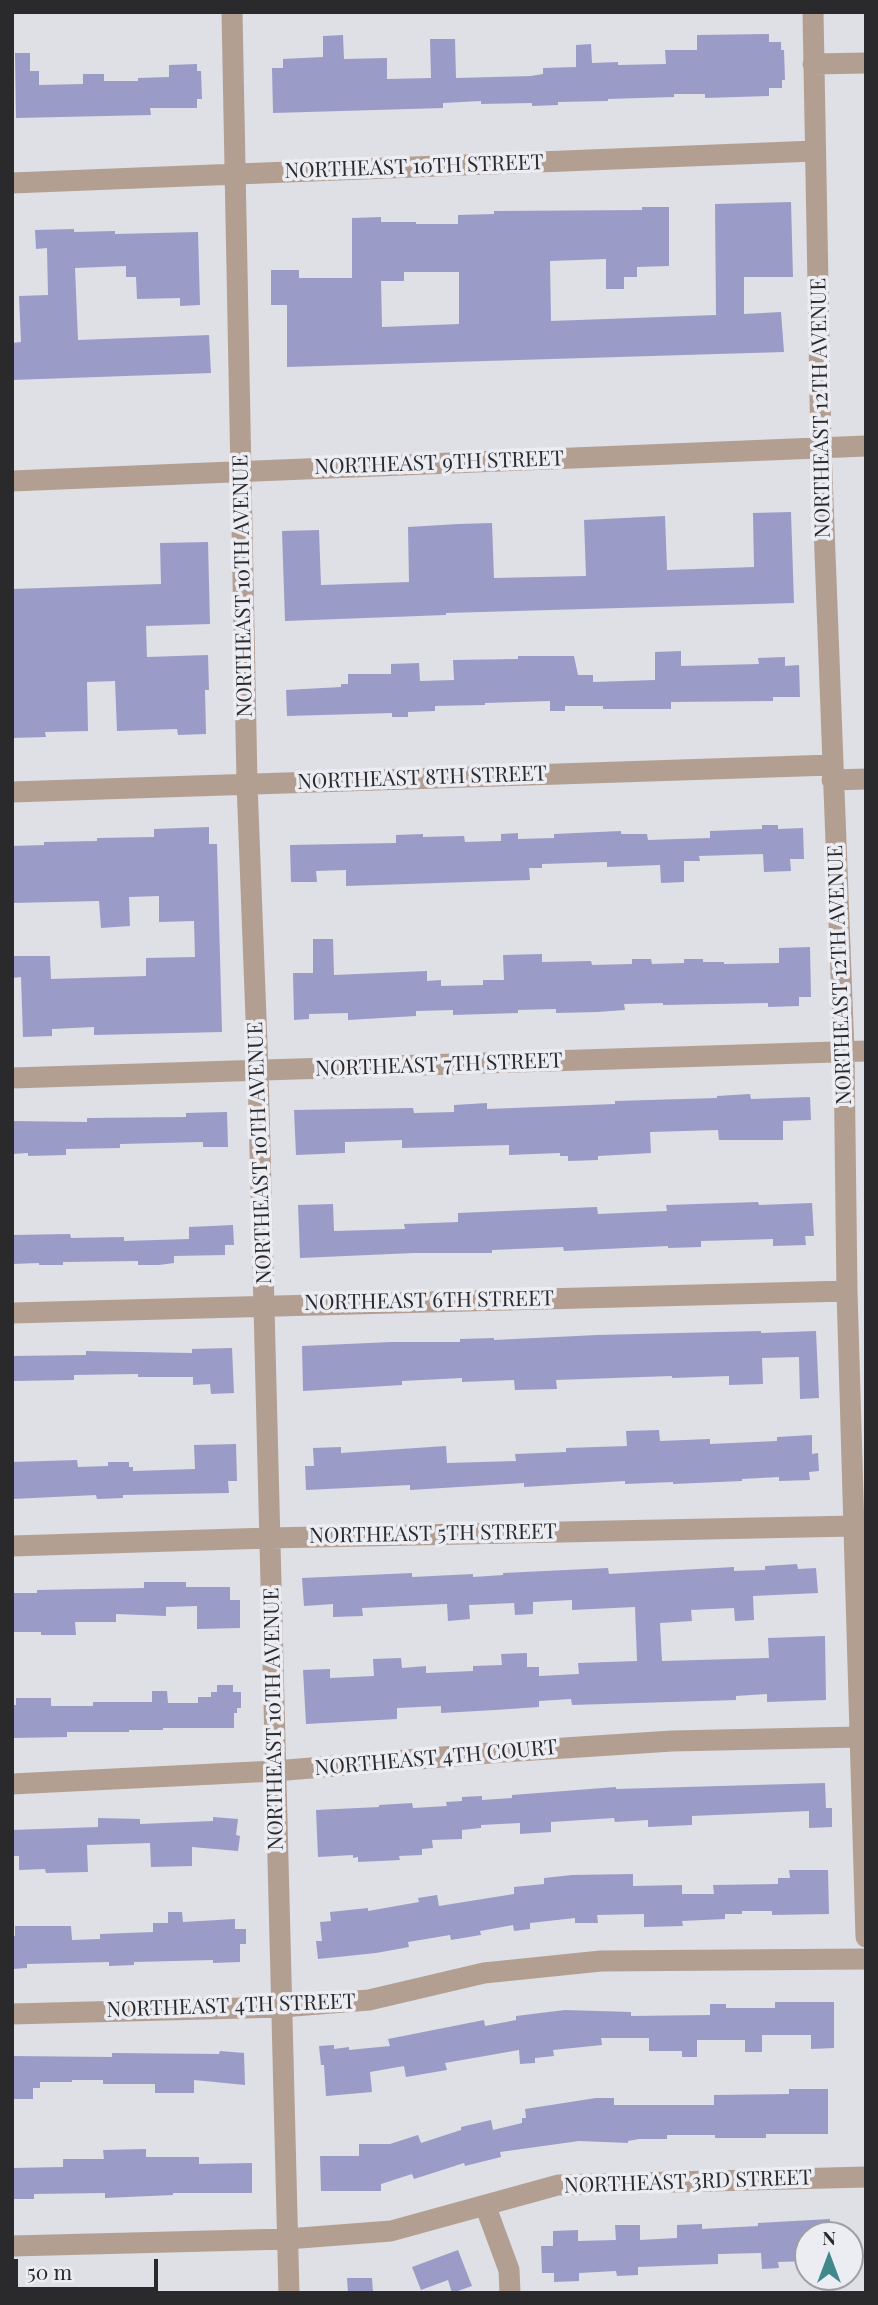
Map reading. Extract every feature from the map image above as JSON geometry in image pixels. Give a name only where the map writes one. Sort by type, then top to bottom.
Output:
[{"type":"street","name":"NORTHEAST 10TH AVENUE","points":[[232,12],[247,783],[258,1070],[289,2293]]},
{"type":"street","name":"NORTHEAST 12TH AVENUE","points":[[813,12],[821,448],[844,1052],[847,1291],[854,1525],[862,1665],[860,1737],[866,1937]]},
{"type":"street","points":[[813,64],[866,62]]},
{"type":"street","name":"NORTHEAST 10TH STREET","points":[[12,183],[815,151]]},
{"type":"street","name":"NORTHEAST 9TH STREET","points":[[12,481],[866,446]]},
{"type":"street","name":"NORTHEAST 8TH STREET","points":[[12,792],[247,783],[832,773],[866,779]]},
{"type":"street","name":"NORTHEAST 7TH STREET","points":[[12,1078],[866,1051]]},
{"type":"street","name":"NORTHEAST 6TH STREET","points":[[12,1312],[847,1291]]},
{"type":"street","name":"NORTHEAST 5TH STREET","points":[[12,1546],[854,1525]]},
{"type":"street","name":"NORTHEAST 4TH COURT","points":[[12,1784],[275,1772],[503,1752],[672,1741],[860,1737]]},
{"type":"street","name":"NORTHEAST 4TH STREET","points":[[12,2014],[282,2007],[369,2000],[484,1973],[601,1961],[866,1959]]},
{"type":"street","name":"NORTHEAST 3RD STREET","points":[[12,2246],[287,2239],[391,2231],[558,2186],[866,2177]]},
{"type":"street","points":[[485,2204],[509,2270],[510,2293]]},
{"type":"building","points":[[769,34],[769,42],[781,42],[781,50],[784,50],[785,80],[782,80],[782,88],[769,88],[769,96],[705,98],[705,94],[674,94],[674,97],[558,102],[558,105],[481,104],[481,101],[443,103],[443,108],[273,113],[272,68],[283,68],[283,59],[323,57],[323,36],[343,35],[344,59],[387,58],[387,79],[431,78],[430,39],[455,39],[456,78],[531,76],[543,74],[543,68],[576,67],[576,45],[591,44],[592,63],[666,64],[665,50],[697,50],[697,35]]},
{"type":"building","points":[[15,53],[30,53],[30,71],[39,71],[39,85],[83,84],[83,74],[104,74],[104,81],[169,77],[169,65],[197,64],[197,71],[201,71],[202,99],[197,99],[197,108],[150,108],[151,115],[16,118]]},
{"type":"building","points":[[791,202],[793,277],[744,277],[744,314],[781,312],[784,352],[287,367],[287,305],[271,305],[271,270],[299,270],[299,278],[352,278],[352,218],[381,217],[381,222],[458,224],[458,215],[494,214],[494,211],[642,210],[642,207],[669,207],[669,266],[637,267],[637,277],[624,277],[624,289],[606,289],[606,259],[550,261],[551,321],[716,315],[715,204]],"holes":[[[404,272],[459,272],[459,324],[382,327],[381,281],[404,281]]]},
{"type":"building","points":[[74,229],[74,232],[115,231],[115,234],[198,232],[200,305],[180,306],[180,298],[137,299],[136,277],[126,277],[126,266],[75,268],[78,340],[209,335],[211,373],[12,380],[12,343],[21,342],[19,296],[48,295],[47,248],[36,249],[35,230]]},
{"type":"building","points":[[791,512],[794,603],[446,613],[285,621],[282,531],[319,530],[321,585],[409,582],[408,527],[458,524],[492,523],[494,578],[586,576],[584,520],[665,516],[667,570],[754,567],[753,513]]},
{"type":"building","points":[[208,542],[210,624],[146,626],[147,657],[208,655],[209,690],[205,690],[206,734],[178,735],[177,729],[117,731],[115,681],[87,682],[88,731],[45,732],[46,737],[12,738],[12,589],[161,584],[160,543]]},
{"type":"building","points":[[681,651],[681,666],[759,664],[758,658],[785,657],[785,666],[799,665],[800,697],[773,697],[773,701],[671,702],[671,709],[565,706],[565,711],[550,711],[550,701],[435,706],[435,711],[408,712],[408,717],[392,717],[392,713],[287,716],[286,690],[341,687],[341,684],[348,684],[348,674],[391,674],[391,664],[419,663],[420,681],[454,680],[453,660],[574,656],[578,675],[593,675],[593,682],[655,680],[655,652]]},
{"type":"building","points":[[762,825],[778,825],[778,829],[803,828],[804,859],[790,859],[791,871],[764,872],[763,854],[699,856],[700,861],[684,861],[684,882],[661,883],[660,865],[607,867],[607,862],[542,864],[542,868],[529,868],[530,880],[346,886],[346,870],[316,871],[317,882],[291,882],[290,845],[396,843],[396,835],[423,834],[423,837],[464,836],[465,842],[501,841],[501,834],[518,833],[518,839],[554,838],[554,834],[621,831],[621,834],[647,834],[648,840],[710,838],[710,831],[762,829]]},
{"type":"building","points":[[209,827],[209,844],[217,844],[222,1032],[94,1035],[94,1027],[52,1029],[52,1036],[23,1037],[21,977],[12,978],[12,956],[50,956],[51,979],[146,976],[146,958],[195,957],[194,921],[159,922],[159,896],[129,897],[130,926],[101,928],[99,901],[12,903],[12,846],[44,845],[44,842],[97,841],[97,838],[154,837],[154,829]]},
{"type":"building","points":[[313,939],[333,939],[334,975],[427,971],[427,981],[441,980],[441,986],[483,985],[483,980],[504,980],[503,955],[542,954],[542,962],[591,961],[592,965],[632,964],[632,959],[651,959],[652,964],[684,963],[684,959],[703,959],[703,962],[724,964],[779,963],[779,948],[810,947],[811,997],[799,997],[799,1006],[768,1007],[768,1003],[624,1004],[625,1010],[597,1012],[556,1013],[556,1009],[453,1015],[453,1010],[416,1011],[416,1016],[348,1020],[348,1013],[309,1014],[309,1019],[294,1020],[293,973],[313,973]]},
{"type":"building","points":[[750,1094],[751,1099],[810,1097],[811,1120],[783,1121],[783,1140],[719,1140],[718,1130],[650,1132],[651,1153],[598,1156],[598,1160],[568,1161],[568,1156],[560,1156],[560,1153],[509,1155],[509,1145],[402,1148],[402,1140],[345,1142],[345,1153],[296,1155],[294,1110],[413,1108],[414,1113],[454,1112],[454,1105],[487,1103],[487,1109],[615,1104],[615,1101],[717,1098]]},
{"type":"building","points":[[227,1112],[228,1147],[203,1147],[203,1142],[120,1144],[120,1148],[66,1149],[66,1155],[12,1154],[12,1121],[87,1122],[87,1118],[186,1117],[186,1113]]},
{"type":"building","points":[[758,1202],[759,1205],[812,1203],[814,1236],[805,1236],[806,1245],[773,1246],[773,1239],[701,1241],[701,1247],[564,1251],[563,1247],[492,1250],[492,1253],[300,1258],[298,1205],[333,1204],[334,1231],[405,1229],[404,1224],[458,1222],[458,1213],[597,1207],[598,1214],[667,1211],[666,1205]]},
{"type":"building","points":[[233,1225],[234,1245],[225,1245],[225,1255],[174,1256],[174,1263],[159,1265],[138,1265],[138,1261],[63,1262],[63,1265],[12,1264],[12,1235],[70,1234],[71,1238],[124,1237],[124,1241],[189,1239],[189,1227]]},
{"type":"building","points":[[816,1331],[819,1398],[800,1399],[799,1357],[762,1358],[763,1384],[729,1385],[729,1376],[672,1376],[556,1380],[557,1389],[515,1390],[514,1380],[462,1382],[462,1378],[303,1391],[302,1346]]},
{"type":"building","points":[[232,1348],[234,1393],[211,1394],[210,1384],[193,1385],[193,1377],[138,1377],[138,1374],[74,1375],[74,1380],[12,1381],[12,1356],[86,1355],[86,1351],[192,1353],[192,1349]]},
{"type":"building","points":[[659,1430],[660,1441],[710,1439],[710,1444],[777,1441],[777,1437],[812,1435],[812,1454],[818,1453],[819,1471],[809,1472],[810,1480],[779,1481],[779,1477],[673,1484],[625,1484],[625,1481],[524,1487],[524,1483],[410,1490],[410,1485],[306,1490],[305,1466],[314,1466],[313,1448],[341,1447],[341,1453],[446,1446],[447,1463],[516,1461],[515,1454],[566,1452],[566,1448],[627,1446],[626,1431]]},
{"type":"building","points":[[236,1444],[237,1481],[228,1481],[229,1493],[123,1495],[123,1498],[97,1499],[96,1495],[12,1499],[12,1462],[77,1460],[78,1467],[129,1462],[133,1471],[195,1469],[194,1445]]},
{"type":"building","points":[[797,1564],[798,1569],[816,1568],[818,1593],[753,1596],[754,1620],[735,1621],[734,1608],[691,1610],[692,1621],[660,1623],[662,1661],[769,1658],[768,1638],[825,1636],[826,1700],[767,1702],[767,1694],[736,1696],[736,1700],[572,1705],[571,1699],[539,1701],[539,1707],[441,1713],[441,1706],[397,1708],[397,1719],[306,1724],[303,1670],[330,1669],[330,1678],[374,1676],[373,1659],[401,1658],[402,1668],[426,1666],[426,1673],[473,1671],[473,1666],[502,1665],[501,1654],[527,1653],[527,1667],[539,1667],[539,1676],[579,1674],[578,1663],[637,1661],[635,1607],[572,1610],[572,1600],[533,1602],[533,1614],[515,1615],[514,1603],[469,1605],[470,1619],[448,1621],[447,1604],[362,1608],[363,1616],[333,1617],[333,1604],[304,1606],[302,1578],[412,1573],[412,1577],[473,1574],[473,1577],[608,1568],[609,1574],[734,1567],[734,1571],[765,1570],[765,1566]]},
{"type":"building","points":[[144,1582],[186,1582],[186,1587],[230,1587],[230,1600],[240,1600],[240,1628],[197,1629],[197,1606],[166,1607],[166,1616],[116,1614],[116,1622],[75,1622],[76,1635],[12,1632],[12,1593],[144,1588]]},
{"type":"building","points":[[217,1685],[233,1685],[233,1692],[241,1692],[241,1708],[237,1708],[237,1713],[234,1713],[234,1728],[67,1732],[67,1737],[12,1738],[12,1705],[16,1705],[16,1698],[51,1698],[51,1706],[93,1706],[93,1702],[152,1702],[152,1691],[167,1691],[168,1703],[198,1703],[198,1697],[211,1697],[211,1692],[217,1692]]},
{"type":"building","points":[[825,1783],[826,1808],[832,1808],[832,1827],[809,1828],[809,1811],[692,1816],[692,1825],[648,1827],[648,1820],[615,1822],[614,1818],[551,1822],[551,1832],[520,1834],[520,1823],[481,1825],[481,1828],[462,1830],[462,1839],[432,1840],[433,1848],[422,1849],[422,1855],[399,1856],[400,1860],[358,1862],[358,1857],[353,1858],[353,1855],[318,1857],[316,1810],[412,1803],[413,1808],[447,1806],[446,1802],[462,1801],[462,1797],[482,1796],[482,1800],[616,1787]]},
{"type":"building","points":[[213,1817],[238,1819],[238,1851],[192,1847],[192,1866],[151,1867],[150,1843],[87,1845],[88,1872],[46,1873],[45,1869],[19,1870],[19,1856],[12,1856],[12,1830],[98,1827],[98,1818],[140,1819],[140,1824],[213,1821]]},
{"type":"building","points":[[789,1870],[828,1870],[829,1914],[772,1915],[772,1911],[742,1911],[742,1914],[725,1914],[725,1919],[682,1921],[683,1926],[644,1927],[644,1914],[597,1915],[598,1923],[575,1923],[575,1918],[530,1923],[530,1929],[514,1931],[513,1925],[480,1931],[481,1935],[451,1940],[450,1935],[408,1942],[409,1947],[376,1953],[318,1959],[316,1941],[322,1941],[320,1922],[331,1921],[330,1912],[368,1908],[368,1911],[419,1902],[418,1898],[437,1895],[439,1906],[514,1894],[514,1887],[544,1884],[544,1878],[572,1875],[633,1874],[633,1886],[682,1885],[682,1894],[714,1894],[713,1885],[778,1884],[778,1878],[790,1878]]},
{"type":"building","points":[[168,1912],[182,1912],[183,1922],[235,1919],[235,1929],[246,1929],[246,1944],[240,1944],[240,1962],[134,1962],[134,1965],[109,1966],[109,1962],[27,1964],[27,1968],[12,1969],[12,1936],[15,1936],[15,1926],[71,1926],[72,1940],[100,1939],[100,1934],[153,1932],[153,1923],[168,1923]]},
{"type":"building","points":[[775,2002],[834,2002],[834,2048],[811,2049],[811,2035],[762,2035],[762,2052],[745,2052],[745,2040],[697,2040],[697,2057],[682,2057],[682,2051],[649,2051],[649,2038],[601,2038],[602,2045],[553,2050],[554,2056],[535,2058],[535,2063],[520,2064],[519,2050],[445,2063],[447,2070],[406,2077],[404,2066],[370,2072],[372,2092],[326,2096],[324,2065],[321,2065],[319,2046],[334,2045],[334,2049],[349,2047],[349,2050],[390,2046],[388,2039],[484,2020],[485,2026],[516,2020],[516,2016],[565,2010],[631,2012],[631,2016],[710,2015],[710,2004],[726,2004],[726,2008],[775,2008]]},
{"type":"building","points":[[220,2051],[244,2053],[245,2085],[194,2080],[194,2093],[155,2093],[155,2084],[103,2084],[103,2080],[72,2080],[40,2082],[40,2088],[33,2088],[33,2099],[12,2099],[12,2056],[112,2057],[112,2053],[219,2054]]},
{"type":"building","points":[[789,2089],[828,2089],[828,2134],[766,2134],[766,2138],[667,2135],[667,2139],[639,2139],[628,2143],[579,2141],[500,2152],[501,2157],[465,2166],[464,2163],[414,2179],[412,2174],[381,2184],[381,2191],[321,2191],[320,2156],[359,2156],[359,2144],[390,2144],[418,2135],[421,2143],[461,2130],[461,2127],[491,2120],[493,2130],[522,2123],[522,2118],[526,2118],[525,2109],[596,2098],[614,2098],[614,2105],[714,2105],[714,2095],[789,2094]]},
{"type":"building","points":[[146,2149],[146,2157],[199,2157],[199,2164],[252,2163],[252,2193],[173,2193],[105,2198],[105,2193],[34,2194],[34,2199],[12,2199],[12,2168],[63,2167],[63,2159],[104,2159],[103,2150]]},
{"type":"building","points":[[830,2219],[830,2221],[794,2221]]},
{"type":"building","points":[[794,2221],[794,2261],[778,2262],[779,2268],[762,2269],[761,2253],[718,2254],[718,2264],[638,2267],[638,2275],[617,2276],[616,2271],[579,2273],[579,2281],[554,2282],[554,2273],[542,2273],[541,2246],[553,2246],[553,2231],[578,2230],[578,2241],[616,2240],[615,2225],[640,2225],[640,2240],[677,2238],[677,2225],[702,2224],[702,2229],[758,2226],[758,2223]]},
{"type":"building","points":[[458,2250],[472,2286],[452,2293],[448,2280],[421,2290],[412,2267]]},
{"type":"building","points":[[347,2278],[372,2278],[373,2293],[348,2293]]}]
